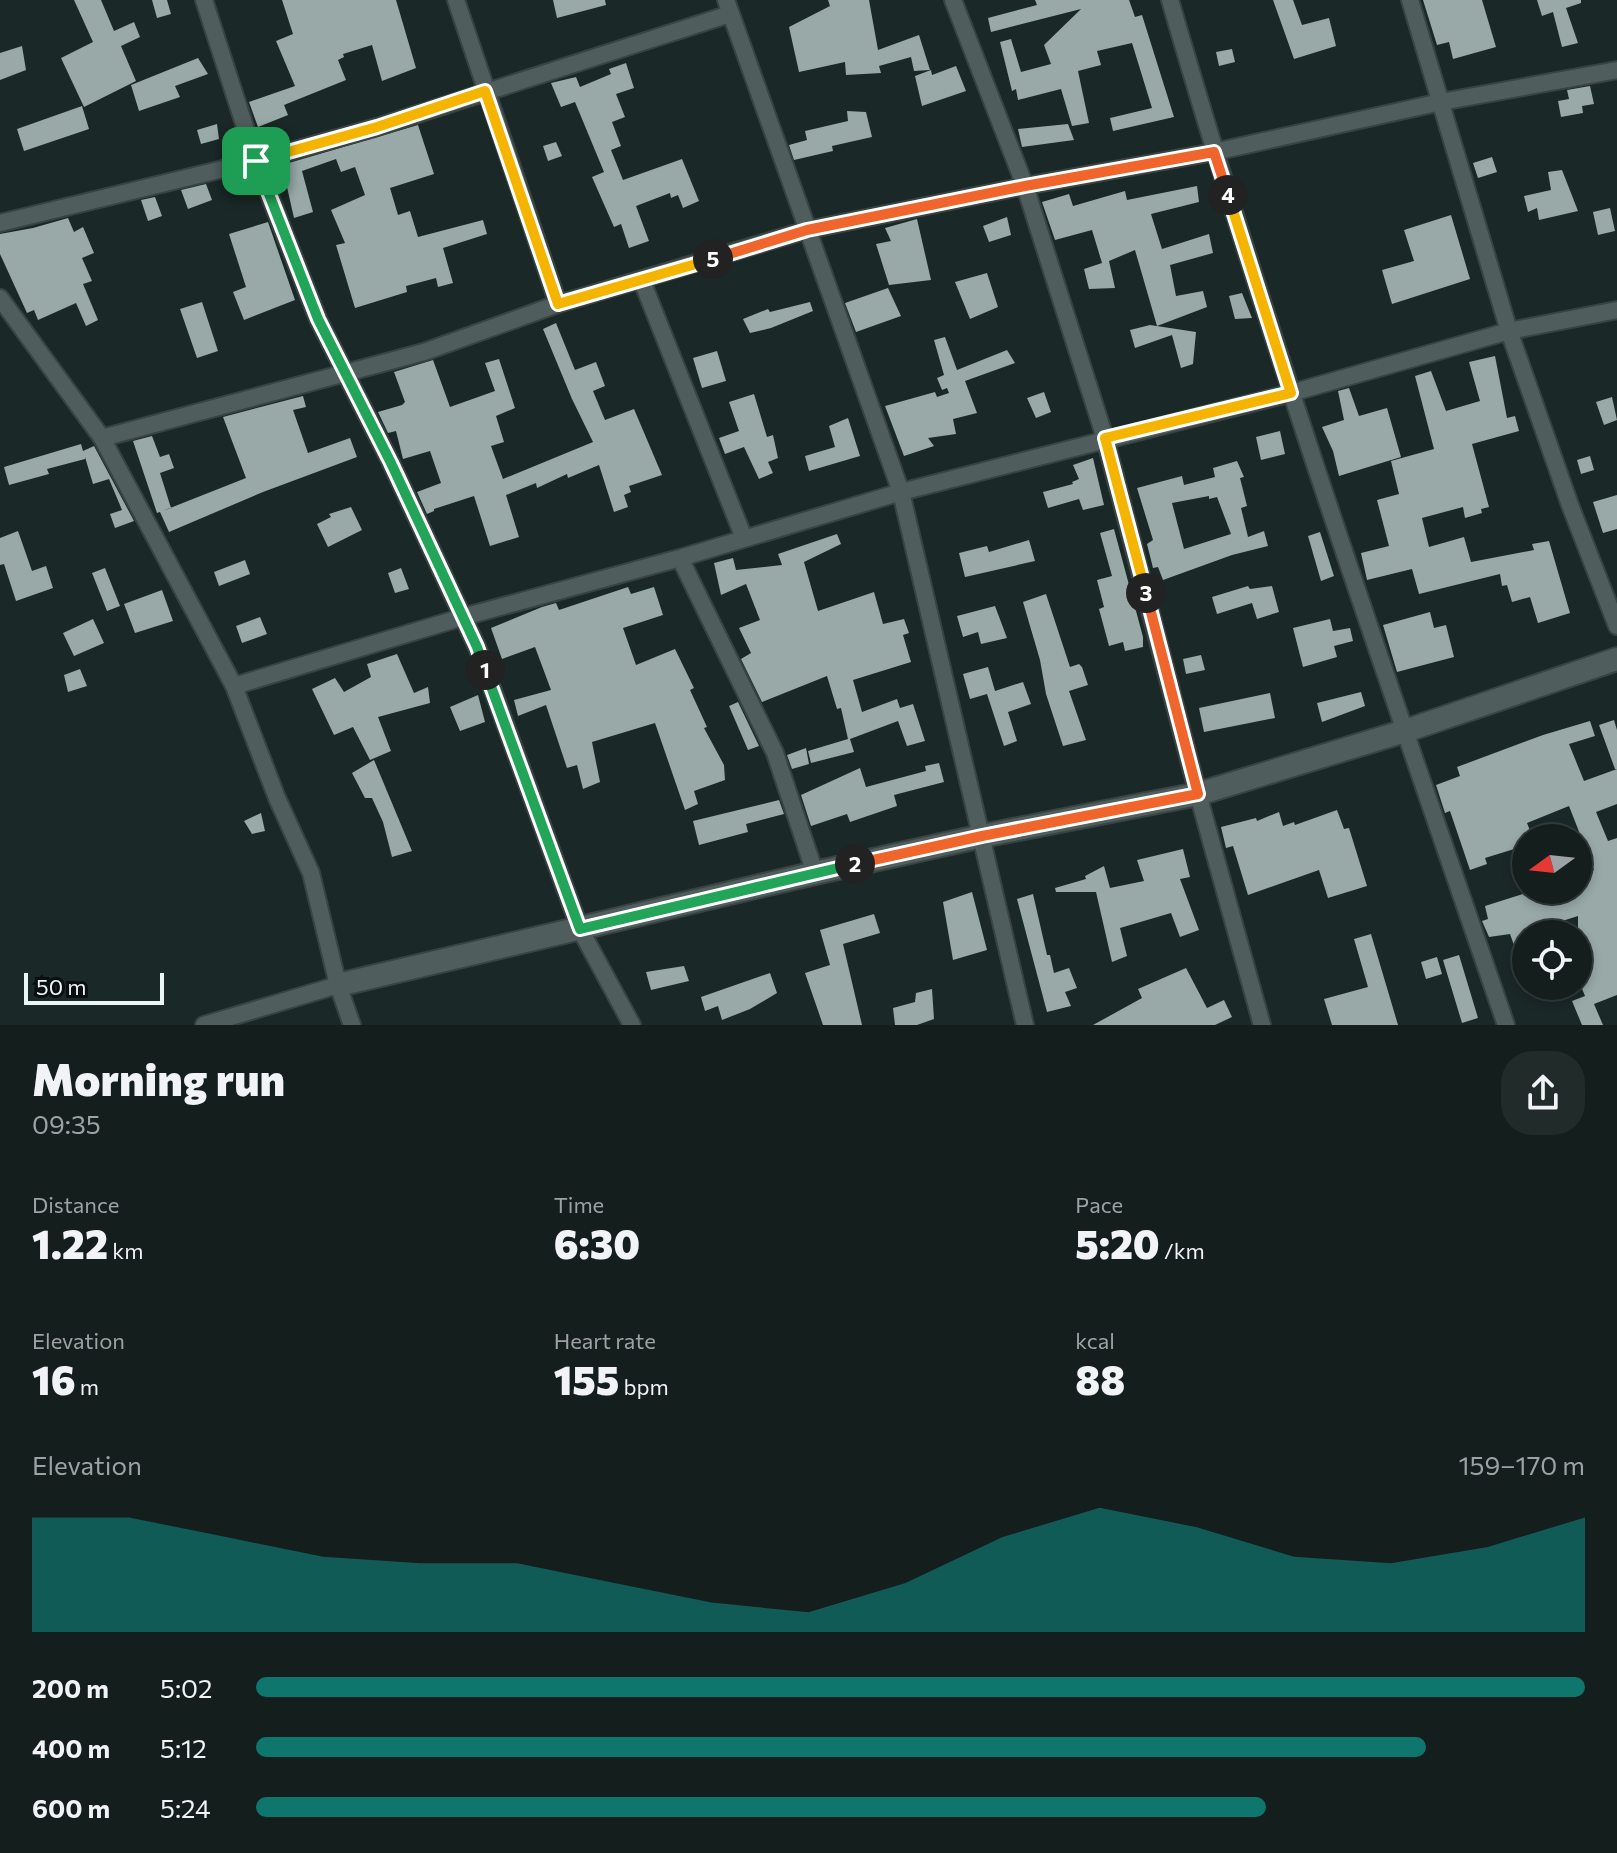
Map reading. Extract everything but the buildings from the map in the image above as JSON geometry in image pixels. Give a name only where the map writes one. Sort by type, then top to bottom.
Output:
[{"type":"street","points":[[204,0],[256,161],[318,319],[391,463],[477,647],[580,929],[632,1025]]},
{"type":"street","points":[[456,0],[558,304]]},
{"type":"street","points":[[953,0],[1025,186],[1105,438],[1262,1025]]},
{"type":"street","points":[[1170,0],[1214,152],[1291,393],[1506,1025]]},
{"type":"street","points":[[1410,0],[1509,331],[1570,505],[1617,626]]},
{"type":"street","points":[[0,223],[256,161],[377,127],[728,7],[901,492],[1025,1025]]},
{"type":"street","points":[[102,438],[424,352],[558,304],[807,230],[1214,152],[1441,102],[1617,70]]},
{"type":"street","points":[[642,281],[744,538]]},
{"type":"street","points":[[0,298],[102,438],[234,686],[277,798],[311,873],[338,985],[352,1025]]},
{"type":"street","points":[[234,686],[901,492],[1291,393],[1509,331],[1617,310]]},
{"type":"street","points":[[680,558],[775,753],[815,873]]},
{"type":"street","points":[[204,1025],[338,985],[815,873],[982,836],[1198,794],[1405,731],[1617,659]]},
{"type":"route","points":[[485,91],[558,304],[807,230],[1214,152],[1291,393],[1105,438],[1198,794],[982,836],[580,929],[477,647],[391,463],[318,319],[256,161],[377,127],[485,91]]}]
